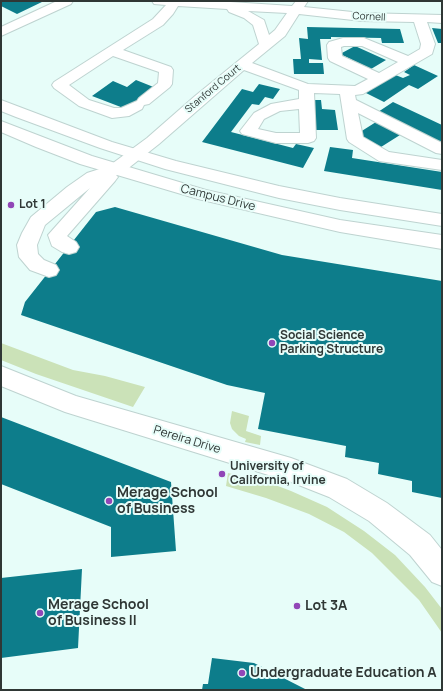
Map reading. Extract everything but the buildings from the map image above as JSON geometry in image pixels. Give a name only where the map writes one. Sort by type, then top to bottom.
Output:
[{"type":"main road","points":[[1,32],[67,1]]},
{"type":"main road","name":"Cornell","points":[[158,1],[223,5],[299,6],[362,17],[431,19]]},
{"type":"main road","points":[[112,51],[166,70],[165,84],[140,104],[124,114],[112,113],[84,103],[59,85],[112,51],[158,22],[170,11],[174,2]]},
{"type":"main road","points":[[223,5],[248,15],[259,22],[266,46]]},
{"type":"main road","name":"Stanford Court","points":[[115,170],[136,155],[200,99],[266,46],[280,33],[299,6]]},
{"type":"main road","points":[[243,65],[306,95],[348,96],[409,62],[435,52],[428,44],[431,19],[429,6]]},
{"type":"main road","points":[[380,79],[335,58],[334,45],[343,42],[364,42],[409,62]]},
{"type":"main road","points":[[348,96],[442,149]]},
{"type":"main road","points":[[348,96],[355,139],[385,157],[442,165]]},
{"type":"main road","name":"Campus Drive","points":[[1,105],[54,126],[136,155],[171,165],[279,192],[340,204],[442,220]]},
{"type":"main road","name":"Campus Drive","points":[[1,126],[42,144],[115,170],[204,195],[340,226],[442,242]]},
{"type":"main road","points":[[69,246],[59,241],[57,235],[115,170]]},
{"type":"main road","points":[[49,270],[37,265],[29,257],[28,245],[34,227],[73,191],[93,177],[115,170]]},
{"type":"main road","name":"Pereira Drive","points":[[1,376],[73,405],[291,470],[338,488],[384,517],[420,546],[442,572]]},
{"type":"green space","points":[[1,343],[73,370],[105,376],[145,387],[133,407],[36,374],[1,360]]},
{"type":"green space","points":[[232,411],[249,416],[246,431],[261,436],[260,445],[245,442],[246,439],[239,436],[232,429],[230,423]]},
{"type":"green space","points":[[228,473],[270,483],[291,491],[327,507],[364,531],[395,555],[425,587],[442,609],[442,633],[419,600],[372,553],[344,532],[309,514],[266,498],[226,486]]},
{"type":"place","name":"Lot 1","points":[[11,205]]},
{"type":"place","name":"Social Science Parking Structure","points":[[272,343]]},
{"type":"place","name":"University of California, Irvine","points":[[222,474]]},
{"type":"place","name":"Merage School of Business","points":[[109,501]]},
{"type":"place","name":"Lot 3A","points":[[297,606]]},
{"type":"place","name":"Merage School of Business II","points":[[40,613]]},
{"type":"place","name":"Undergraduate Education A","points":[[242,673]]}]
